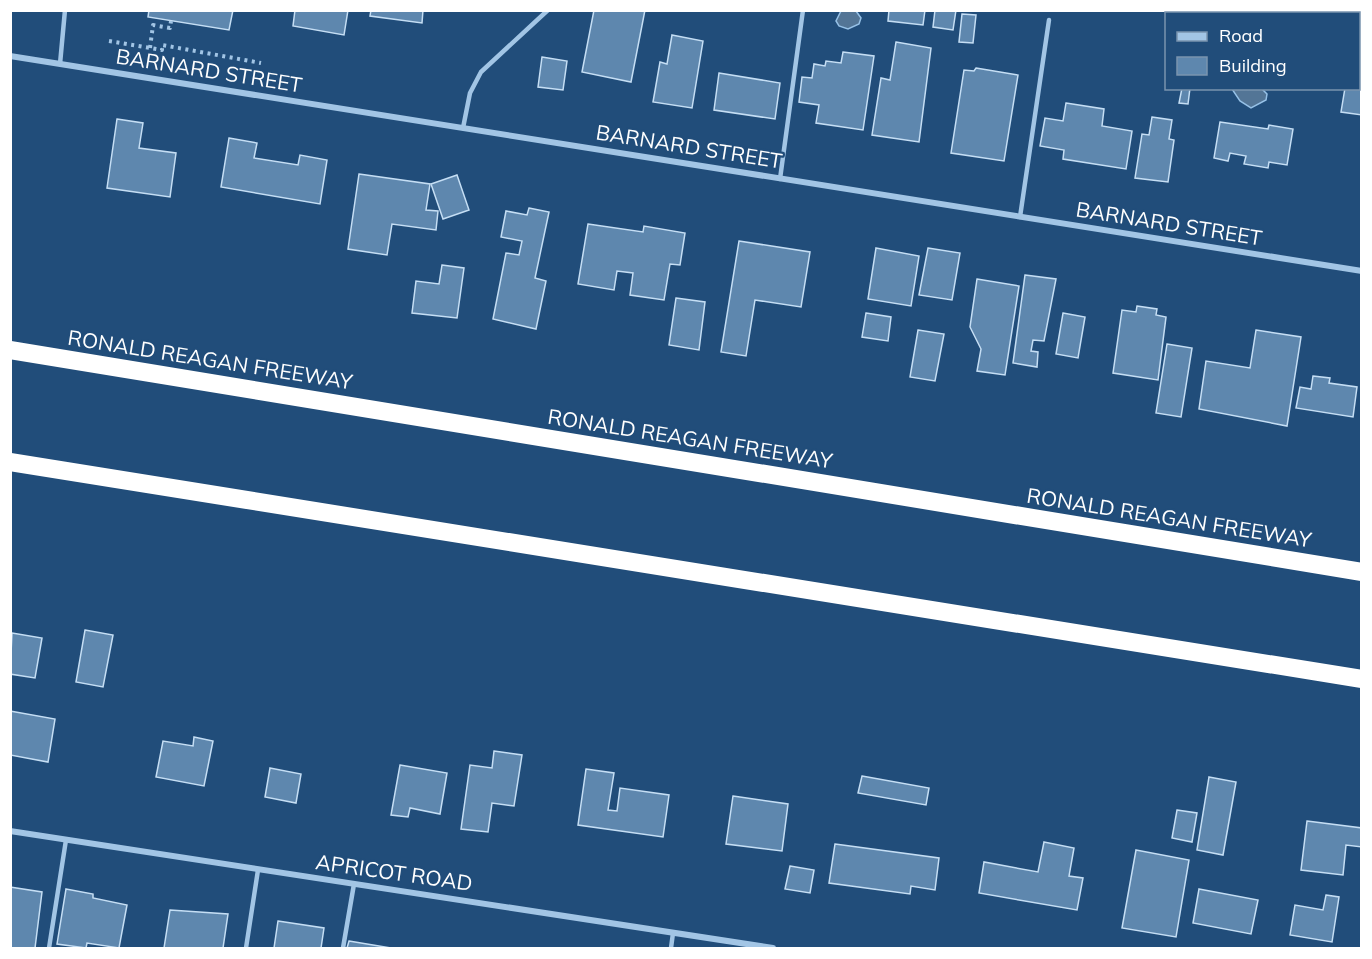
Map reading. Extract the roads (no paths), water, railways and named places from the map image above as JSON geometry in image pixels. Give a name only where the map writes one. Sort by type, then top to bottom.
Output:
[{"type":"highway","name":"RONALD REAGAN FREEWAY","points":[[10,350],[1362,572]]},
{"type":"highway","points":[[10,462],[1362,679]]},
{"type":"street","name":"BARNARD STREET","points":[[10,56],[1362,271]]},
{"type":"street","name":"APRICOT ROAD","points":[[10,831],[773,948]]},
{"type":"lane","points":[[60,64],[65,10]]},
{"type":"lane","points":[[463,128],[470,93],[481,72],[548,10]]},
{"type":"lane","points":[[780,179],[803,10]]},
{"type":"lane","points":[[1020,217],[1049,20]]},
{"type":"lane","points":[[49,948],[66,840]]},
{"type":"lane","points":[[246,948],[258,870]]},
{"type":"lane","points":[[343,948],[354,884]]},
{"type":"lane","points":[[671,948],[673,933]]},
{"type":"water","points":[[841,11],[856,11],[861,18],[859,24],[848,29],[839,26],[836,21]]},
{"type":"water","points":[[1233,90],[1263,90],[1267,94],[1266,100],[1251,108],[1240,101]]}]
